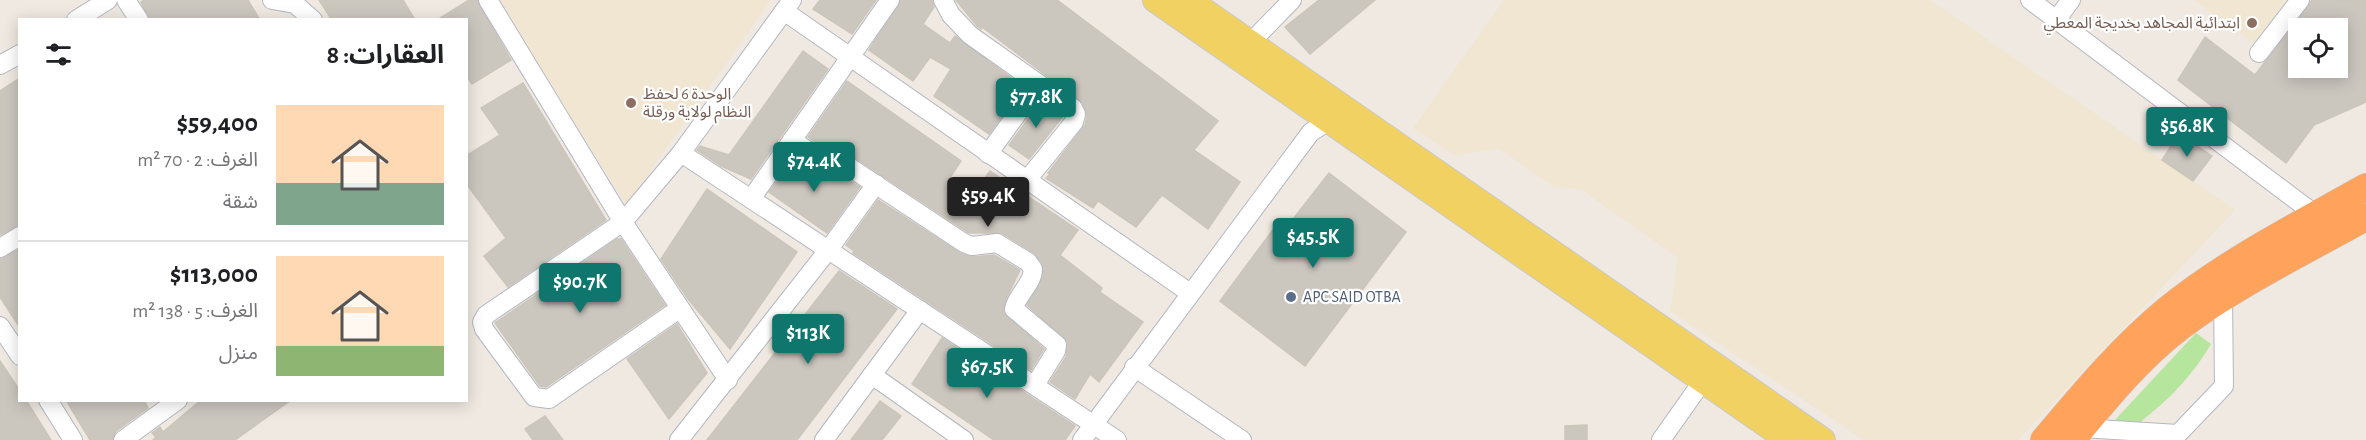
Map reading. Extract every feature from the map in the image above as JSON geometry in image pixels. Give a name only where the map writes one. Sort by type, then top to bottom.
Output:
[{"type":"highway","points":[[2044,440],[2093,382],[2167,310],[2213,277],[2366,187]]},
{"type":"highway","points":[[2077,434],[2143,359],[2179,328],[2223,298],[2366,217]]},
{"type":"main road","points":[[1155,0],[1823,440]]},
{"type":"main road","points":[[1189,0],[1250,42],[1325,113],[1702,382],[1788,440]]},
{"type":"street","points":[[79,18],[108,0]]},
{"type":"street","points":[[126,0],[138,18]]},
{"type":"street","points":[[272,0],[295,3],[311,18]]},
{"type":"street","points":[[488,0],[623,222],[728,380]]},
{"type":"street","points":[[751,199],[890,0]]},
{"type":"street","points":[[943,0],[951,15],[969,35],[1073,108],[1076,114],[1074,122],[1027,180]]},
{"type":"street","points":[[1250,42],[1292,0]]},
{"type":"street","points":[[2030,0],[2316,215]]},
{"type":"street","points":[[2056,20],[2071,0]]},
{"type":"street","points":[[2259,53],[2300,0]]},
{"type":"street","points":[[679,309],[549,399],[534,397],[484,329],[482,322],[486,315],[623,222],[681,153],[788,6],[850,57],[1190,293]]},
{"type":"street","points":[[0,65],[18,55]]},
{"type":"street","points":[[988,154],[1039,84]]},
{"type":"street","points":[[1082,440],[1134,367],[1325,113]]},
{"type":"street","points":[[792,141],[822,160],[848,166],[964,243],[972,246],[997,243],[1028,262],[1034,269],[1033,275],[1015,302],[1014,309],[1057,345],[1056,351],[1035,385]]},
{"type":"street","points":[[681,153],[1117,440]]},
{"type":"street","points":[[680,440],[829,249],[876,184]]},
{"type":"street","points":[[0,248],[18,237]]},
{"type":"street","points":[[2077,434],[2178,434],[2224,386],[2223,298]]},
{"type":"street","points":[[825,440],[921,310]]},
{"type":"street","points":[[0,326],[18,353]]},
{"type":"street","points":[[1134,367],[1242,440]]},
{"type":"street","points":[[872,375],[956,438]]},
{"type":"street","points":[[1661,440],[1702,382]]},
{"type":"street","points":[[49,402],[73,440]]},
{"type":"street","points":[[123,440],[175,402]]},
{"type":"shaded area","name":"الوحدة 6 لحفظ النظام لولاية ورقلة","points":[[499,0],[771,0],[626,205]]},
{"type":"shaded area","points":[[1504,0],[1930,0],[2235,210],[2018,440],[1864,440],[1670,311],[1678,258],[1582,190],[1552,186],[1498,148],[1455,156],[1413,128]]},
{"type":"shaded area","name":"ابتدائية المجاهد بخديجة المعطي","points":[[2194,0],[2296,0],[2260,47]]},
{"type":"green space","points":[[2196,333],[2211,344],[2178,388],[2138,424],[2115,420]]},
{"type":"building","points":[[144,0],[248,0],[259,18],[149,18],[141,2]]},
{"type":"building","points":[[319,0],[403,0],[414,18],[331,18]]},
{"type":"building","points":[[469,0],[477,0],[511,60],[472,84],[468,78],[468,18],[440,18]]},
{"type":"building","points":[[820,0],[876,0],[852,34],[813,9]]},
{"type":"building","points":[[901,0],[932,0],[934,7],[923,24],[950,43],[955,36],[1023,87],[989,134],[934,96],[951,69],[930,57],[913,81],[869,50]]},
{"type":"building","points":[[956,0],[1057,0],[1218,121],[1194,150],[1240,182],[1208,229],[1162,195],[1136,227],[1098,201],[1093,208],[1046,178],[1085,125],[1087,116],[1083,103],[982,27],[981,29],[977,26]]},
{"type":"building","points":[[1319,0],[1375,0],[1310,54],[1285,27]]},
{"type":"building","points":[[2312,0],[2366,0],[2366,102],[2314,125],[2286,163],[2178,80],[2205,37],[2255,75],[2288,32],[2288,78],[2348,78],[2348,18],[2298,18]]},
{"type":"building","points":[[803,51],[828,69],[751,179],[721,166],[697,150],[700,146],[729,155]]},
{"type":"building","points":[[18,79],[18,226],[0,235],[0,91]]},
{"type":"building","points":[[847,81],[961,161],[947,182],[971,197],[990,171],[1078,230],[1060,255],[1102,288],[1100,292],[1143,322],[1099,382],[1090,374],[1075,399],[1050,382],[1066,357],[1068,342],[1027,305],[1043,276],[1042,263],[1034,253],[1002,233],[969,233],[854,157],[827,150],[808,137]]},
{"type":"building","points":[[523,83],[606,220],[508,287],[484,256],[506,238],[468,186],[468,155],[500,135],[481,108]]},
{"type":"building","points":[[1042,100],[1064,115],[1029,159],[1009,145]]},
{"type":"building","points":[[2179,134],[2212,156],[2193,181],[2162,160]]},
{"type":"building","points":[[795,156],[816,170],[843,177],[860,187],[827,233],[769,192]]},
{"type":"building","points":[[1329,173],[1406,232],[1305,366],[1220,301],[1275,227],[1283,232]]},
{"type":"building","points":[[707,189],[797,252],[730,349],[688,299],[661,259]]},
{"type":"building","points":[[878,200],[960,253],[973,257],[994,255],[1020,270],[1006,299],[1003,312],[1044,349],[1031,370],[853,253],[854,251],[846,245]]},
{"type":"building","points":[[617,239],[621,239],[665,305],[546,387],[540,386],[495,323]]},
{"type":"building","points":[[18,250],[18,325],[0,297],[0,259]]},
{"type":"building","points":[[839,271],[897,309],[797,440],[707,440]]},
{"type":"building","points":[[677,324],[707,373],[669,419],[627,359]]},
{"type":"building","points":[[942,338],[1075,426],[1065,440],[994,440],[912,384]]},
{"type":"building","points":[[0,361],[18,388],[18,402],[27,402],[51,440],[0,440]]},
{"type":"building","points":[[880,401],[901,416],[882,440],[851,440]]},
{"type":"building","points":[[67,402],[145,402],[148,408],[116,431],[112,440],[90,440]]},
{"type":"building","points":[[199,402],[288,402],[235,440],[153,440],[156,437],[152,433],[160,427],[163,432]]},
{"type":"building","points":[[545,416],[563,440],[533,440],[525,429]]},
{"type":"building","points":[[1587,425],[1587,440],[1565,440],[1565,426]]},
{"type":"place","name":"ابتدائية المجاهد بخديجة المعطي","points":[[2252,23]]},
{"type":"place","name":"الوحدة 6 لحفظ النظام لولاية ورقلة","points":[[631,103]]},
{"type":"place","name":"APC SAID OTBA","points":[[1291,297]]}]
